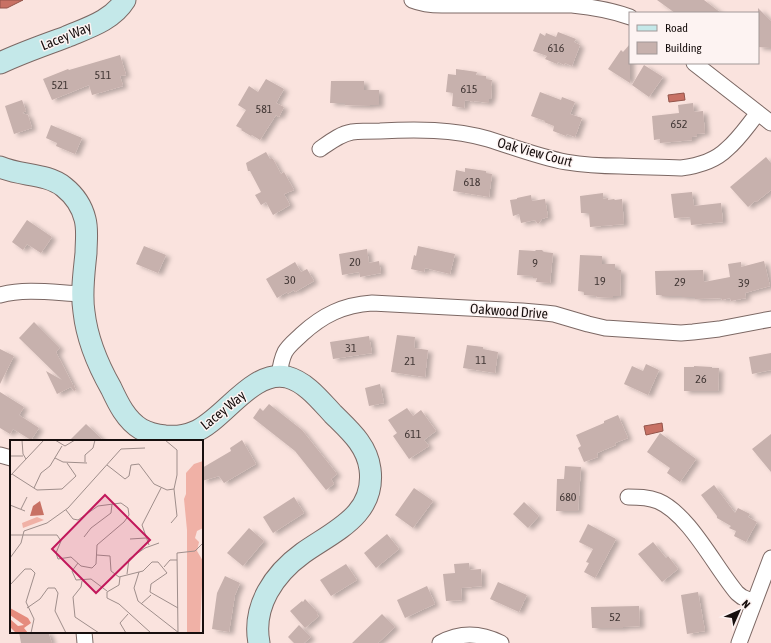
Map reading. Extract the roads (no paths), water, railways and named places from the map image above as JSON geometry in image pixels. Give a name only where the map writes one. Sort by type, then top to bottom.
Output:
[{"type":"street","name":"Lacey Way","points":[[0,63],[94,25],[110,16],[125,0]]},
{"type":"street","points":[[412,0],[442,5],[594,7],[629,17]]},
{"type":"street","points":[[695,64],[771,123]]},
{"type":"street","name":"Oak View Court","points":[[320,149],[341,136],[352,132],[402,130],[447,131],[473,135],[538,156],[566,162],[590,165],[681,168],[696,165],[720,154],[732,145],[758,113]]},
{"type":"street","name":"Lacey Way","points":[[0,167],[16,173],[46,178],[53,181],[65,188],[82,210],[87,226],[82,294],[88,334],[103,374],[119,404],[133,423],[140,428],[160,436],[179,436],[195,432],[211,422],[254,386],[263,381],[279,376]]},
{"type":"street","points":[[0,295],[25,291],[82,294]]},
{"type":"street","name":"Oakwood Drive","points":[[279,376],[280,367],[285,352],[313,324],[341,309],[361,304],[372,303],[554,314],[605,328],[681,332],[718,329],[771,319]]},
{"type":"street","points":[[259,643],[258,615],[270,585],[294,560],[342,528],[351,520],[364,503],[371,481],[369,462],[366,453],[357,438],[307,388],[294,380],[279,376]]},
{"type":"street","points":[[0,455],[10,458]]},
{"type":"street","points":[[628,497],[649,498],[660,502],[676,513],[693,532],[737,593],[754,602]]},
{"type":"street","points":[[739,643],[771,558]]},
{"type":"street","points":[[84,633],[86,643]]},
{"type":"street","points":[[440,643],[452,638],[474,635],[485,637],[501,643]]}]
